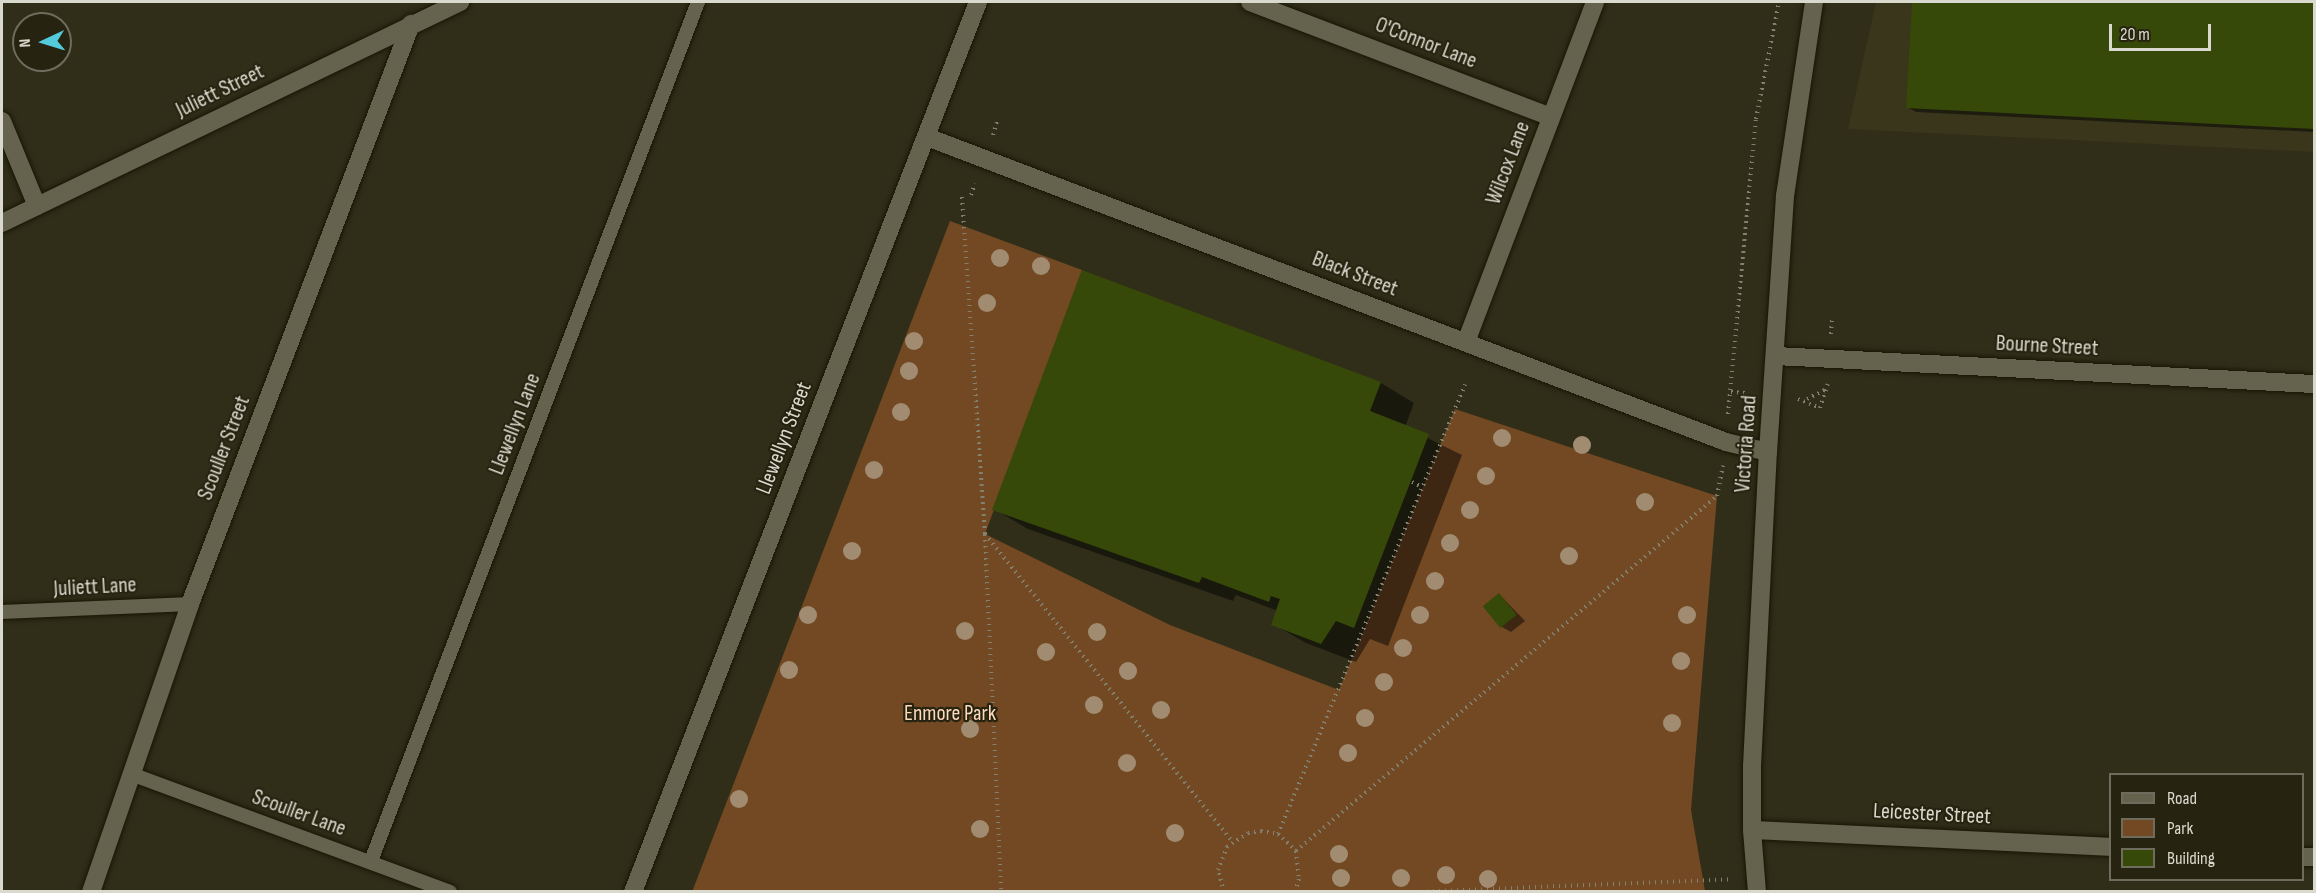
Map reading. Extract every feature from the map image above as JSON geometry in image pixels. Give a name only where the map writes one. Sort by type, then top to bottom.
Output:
[{"type":"street","name":"Juliett Street","points":[[2,223],[460,2]]},
{"type":"street","name":"Llewellyn Street","points":[[633,891],[978,2]]},
{"type":"street","name":"O'Connor Lane","points":[[1250,2],[1551,117]]},
{"type":"street","name":"Wilcox Lane","points":[[1466,342],[1595,2]]},
{"type":"street","name":"Victoria Road","points":[[1757,891],[1752,830],[1768,452],[1785,196],[1814,2]]},
{"type":"street","name":"Scouller Street","points":[[91,891],[134,775],[190,604],[411,24]]},
{"type":"street","points":[[2,121],[38,206]]},
{"type":"street","name":"Black Street","points":[[927,137],[1726,442],[1768,452]]},
{"type":"street","name":"Bourne Street","points":[[1776,356],[2314,384]]},
{"type":"street","name":"Leicester Street","points":[[1752,830],[2109,847]]},
{"type":"lane","name":"Llewellyn Lane","points":[[370,861],[698,2]]},
{"type":"lane","name":"Juliett Lane","points":[[2,612],[190,604]]},
{"type":"lane","name":"Scouller Lane","points":[[134,775],[450,891]]},
{"type":"path","points":[[1727,421],[1756,119],[1779,2]]},
{"type":"path","points":[[962,197],[985,534],[1001,891]]},
{"type":"path","points":[[1797,399],[1806,400],[1820,408],[1828,377]]},
{"type":"path","points":[[1278,834],[1465,384]]},
{"type":"path","points":[[1806,400],[1827,388]]},
{"type":"path","points":[[1296,851],[1717,496],[1724,461]]},
{"type":"path","points":[[1412,482],[1422,487]]},
{"type":"path","points":[[985,534],[1232,842]]},
{"type":"path","points":[[1224,891],[1218,870],[1232,842],[1248,833],[1278,834],[1296,851],[1299,879],[1295,891]]},
{"type":"path","points":[[1415,891],[1736,879]]},
{"type":"shaded area","points":[[1876,2],[2314,2],[2314,152],[1848,129]]},
{"type":"green space","name":"Enmore Park","points":[[950,221],[1082,270],[985,534],[1170,625],[1339,690],[1455,409],[1717,496],[1691,810],[1705,891],[692,892]]},
{"type":"building","points":[[1912,2],[2314,2],[2314,129],[1906,108]]},
{"type":"building","points":[[1082,270],[1381,382],[1370,411],[1429,434],[1354,628],[1336,621],[1321,644],[1271,625],[1280,599],[1271,596],[1269,602],[1202,577],[1199,583],[992,510]]},
{"type":"building","points":[[1499,593],[1517,615],[1500,628],[1483,606]]}]
